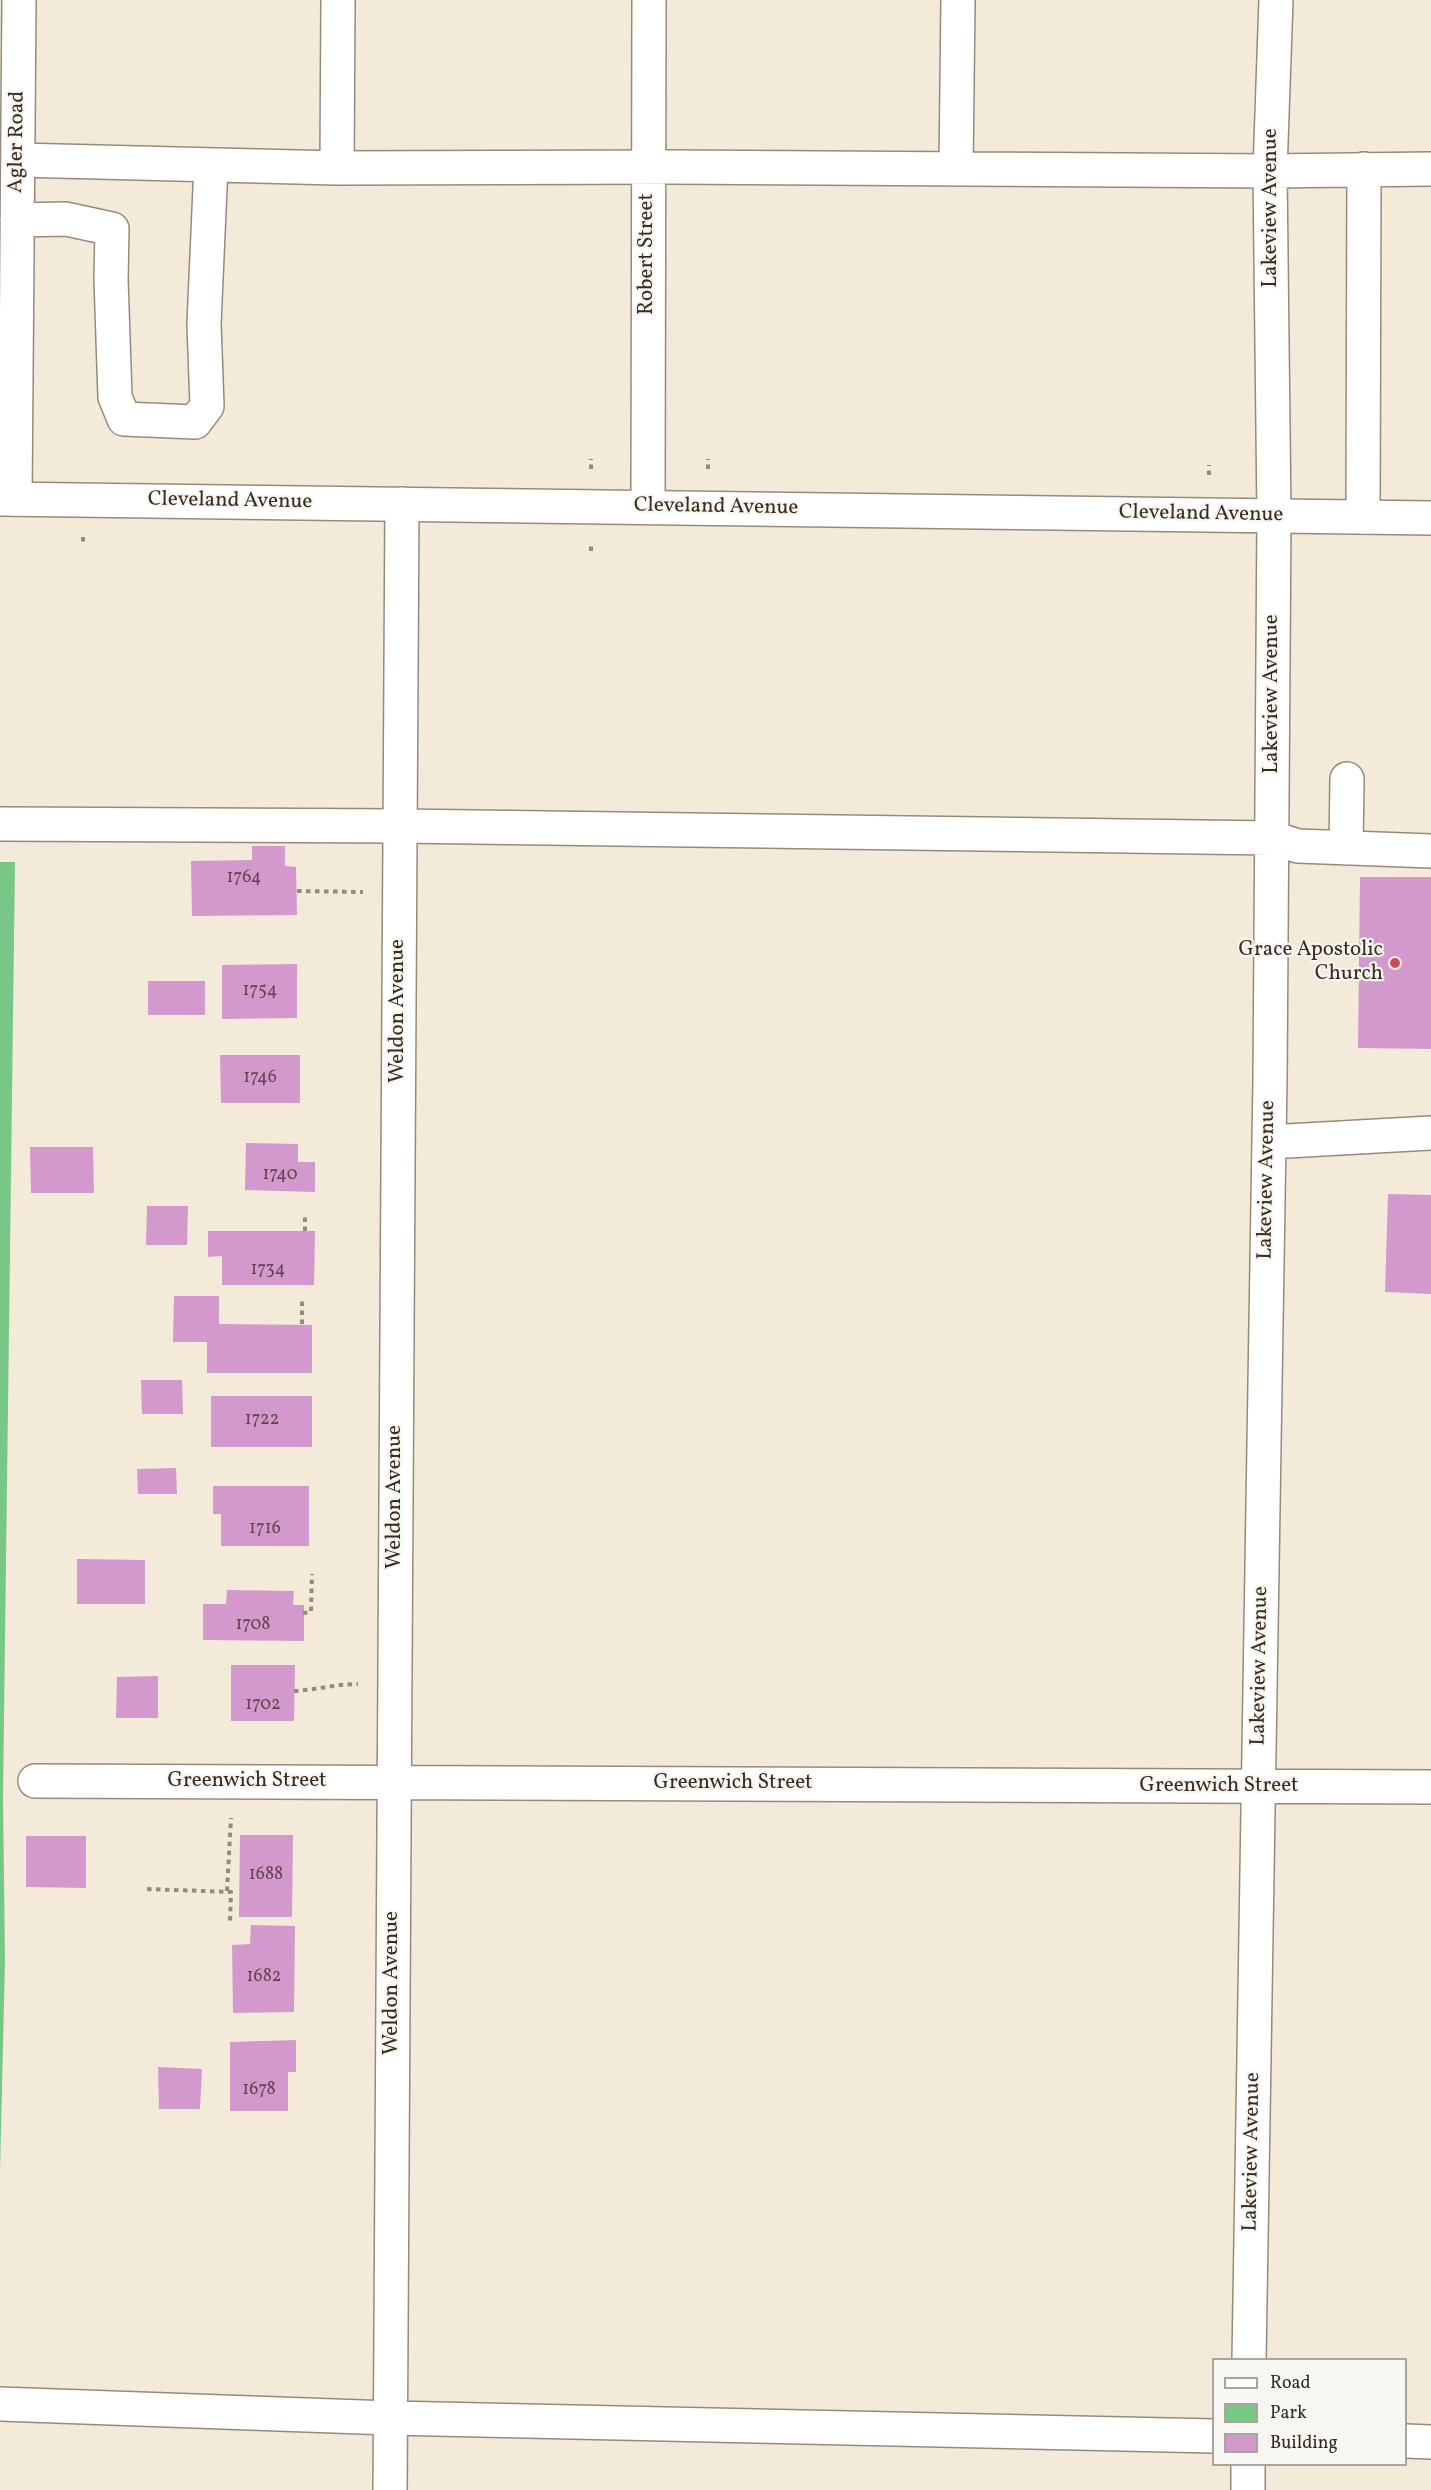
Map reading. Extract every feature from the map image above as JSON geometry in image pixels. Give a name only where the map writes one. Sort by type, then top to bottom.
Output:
[{"type":"street","points":[[337,168],[338,0]]},
{"type":"street","name":"Robert Street","points":[[648,507],[649,0]]},
{"type":"street","points":[[956,169],[958,0]]},
{"type":"street","name":"Lakeview Avenue","points":[[1249,2358],[1269,1142],[1274,516],[1270,171],[1276,0]]},
{"type":"street","name":"Agler Road","points":[[8,499],[12,237],[18,160],[13,5]]},
{"type":"street","points":[[18,160],[337,168],[649,167],[1270,171],[1431,169]]},
{"type":"street","points":[[12,237],[66,219],[112,229],[111,279],[115,397],[124,419],[195,422],[207,406],[204,324],[211,165]]},
{"type":"street","points":[[1363,517],[1364,169]]},
{"type":"street","name":"Cleveland Avenue","points":[[8,499],[1431,518]]},
{"type":"street","name":"Weldon Avenue","points":[[390,2490],[402,504]]},
{"type":"street","points":[[1346,848],[1347,779]]},
{"type":"street","points":[[0,824],[400,826],[1272,837],[1292,846],[1431,851]]},
{"type":"street","points":[[1269,1142],[1431,1133]]},
{"type":"street","name":"Greenwich Street","points":[[35,1781],[1431,1787]]},
{"type":"street","points":[[0,2404],[390,2418],[1212,2436]]},
{"type":"street","points":[[1407,2441],[1431,2442]]},
{"type":"street","points":[[1248,2466],[1248,2490]]},
{"type":"path","points":[[591,459],[591,469]]},
{"type":"path","points":[[708,459],[708,469]]},
{"type":"path","points":[[1209,465],[1209,475]]},
{"type":"path","points":[[83,537],[83,546]]},
{"type":"path","points":[[297,891],[399,892]]},
{"type":"path","points":[[305,1213],[305,1231]]},
{"type":"path","points":[[302,1300],[302,1324]]},
{"type":"path","points":[[303,1613],[311,1612],[312,1574]]},
{"type":"path","points":[[294,1691],[319,1690],[344,1684],[394,1685]]},
{"type":"path","points":[[230,1922],[231,1892],[228,1891],[233,1782]]},
{"type":"path","points":[[147,1889],[228,1891]]},
{"type":"green space","points":[[0,862],[15,862],[3,1797],[5,1960],[0,2172]]},
{"type":"building","points":[[252,846],[285,846],[285,866],[296,867],[297,915],[192,916],[191,861],[252,860]]},
{"type":"building","name":"Grace Apostolic Church","points":[[1360,877],[1431,877],[1431,1049],[1358,1048]]},
{"type":"building","points":[[297,964],[297,1018],[222,1019],[222,965]]},
{"type":"building","points":[[148,981],[205,981],[205,1015],[148,1015]]},
{"type":"building","points":[[220,1055],[300,1055],[300,1103],[221,1103]]},
{"type":"building","points":[[246,1143],[298,1144],[298,1162],[315,1162],[315,1192],[245,1190]]},
{"type":"building","points":[[30,1147],[93,1147],[94,1193],[31,1193]]},
{"type":"building","points":[[1388,1194],[1431,1195],[1431,1294],[1385,1292]]},
{"type":"building","points":[[147,1206],[188,1206],[187,1245],[146,1245]]},
{"type":"building","points":[[208,1231],[315,1231],[314,1285],[222,1285],[222,1256],[208,1257]]},
{"type":"building","points":[[174,1296],[219,1296],[219,1324],[312,1325],[312,1373],[207,1373],[207,1342],[173,1342]]},
{"type":"building","points":[[141,1380],[182,1380],[183,1414],[142,1414]]},
{"type":"building","points":[[211,1396],[312,1396],[312,1447],[211,1447]]},
{"type":"building","points":[[176,1468],[177,1494],[138,1494],[137,1469]]},
{"type":"building","points":[[213,1486],[309,1486],[309,1546],[221,1546],[221,1514],[213,1514]]},
{"type":"building","points":[[77,1559],[145,1560],[145,1604],[77,1604]]},
{"type":"building","points":[[227,1590],[294,1591],[293,1605],[304,1605],[304,1641],[203,1640],[203,1604],[226,1604]]},
{"type":"building","points":[[231,1665],[295,1665],[294,1721],[231,1721]]},
{"type":"building","points":[[158,1676],[158,1718],[116,1718],[117,1677]]},
{"type":"building","points":[[240,1835],[293,1835],[292,1917],[239,1917]]},
{"type":"building","points":[[26,1836],[86,1836],[86,1888],[26,1887]]},
{"type":"building","points":[[251,1925],[295,1926],[294,2012],[233,2013],[232,1945],[250,1944]]},
{"type":"building","points":[[296,2040],[296,2072],[288,2072],[288,2111],[230,2111],[230,2042]]},
{"type":"building","points":[[158,2067],[202,2069],[200,2109],[159,2109]]},
{"type":"place","name":"Grace Apostolic Church","points":[[1395,963]]}]
